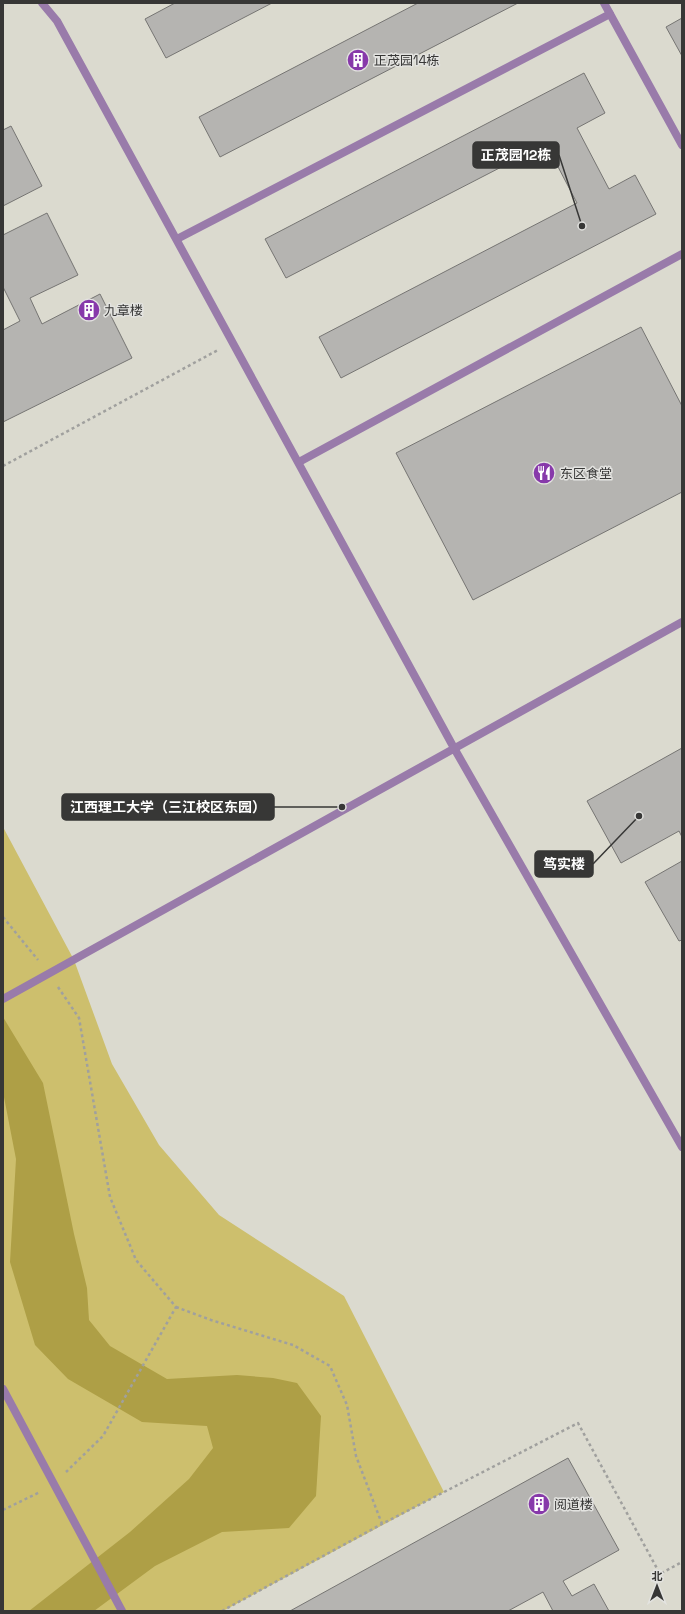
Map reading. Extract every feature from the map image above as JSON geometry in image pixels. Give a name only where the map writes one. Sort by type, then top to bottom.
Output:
[{"type":"street","points":[[42,3],[57,21],[454,748],[682,1147]]},
{"type":"street","points":[[604,3],[682,145]]},
{"type":"street","points":[[177,239],[610,14]]},
{"type":"street","points":[[299,462],[682,254]]},
{"type":"street","points":[[3,999],[682,622]]},
{"type":"street","points":[[3,1388],[122,1611]]},
{"type":"path","points":[[3,466],[232,342]]},
{"type":"path","points":[[3,917],[49,974],[78,1018],[110,1197],[136,1260],[176,1307],[211,1320],[293,1345],[330,1366],[347,1405],[356,1456],[382,1524]]},
{"type":"path","points":[[3,1510],[54,1484],[103,1436],[176,1307]]},
{"type":"path","points":[[222,1611],[382,1524],[578,1423],[660,1574],[682,1562]]},
{"type":"shaded area","points":[[3,3],[682,3],[682,1611],[3,1611]]},
{"type":"shaded area","points":[[3,827],[74,960],[112,1064],[159,1145],[219,1215],[344,1296],[444,1492],[223,1611],[3,1611]]},
{"type":"shaded area","points":[[3,1017],[43,1083],[74,1234],[87,1288],[89,1320],[110,1346],[167,1379],[237,1375],[273,1378],[297,1383],[321,1416],[316,1496],[289,1528],[222,1532],[155,1566],[94,1611],[29,1611],[130,1532],[189,1479],[213,1448],[207,1426],[142,1422],[68,1379],[35,1345],[10,1262],[16,1159],[3,1092]]},
{"type":"building","points":[[175,3],[272,3],[166,58],[145,19]]},
{"type":"building","name":"正茂园14栋","points":[[418,3],[518,3],[220,157],[199,117]]},
{"type":"building","points":[[682,18],[682,56],[666,27]]},
{"type":"building","points":[[584,73],[605,113],[577,128],[609,189],[635,175],[656,214],[341,378],[319,337],[577,203],[546,144],[286,278],[265,239]]},
{"type":"building","points":[[11,126],[42,186],[3,206],[3,130]]},
{"type":"building","name":"九章楼","points":[[47,213],[78,275],[30,298],[42,324],[100,294],[132,358],[3,422],[3,330],[20,321],[3,287],[3,235]]},
{"type":"building","name":"东区食堂","points":[[641,327],[682,406],[682,492],[473,600],[396,453]]},
{"type":"building","points":[[682,748],[682,837],[679,831],[621,863],[587,801]]},
{"type":"building","points":[[682,861],[682,940],[679,941],[645,882]]},
{"type":"building","name":"阅道楼","points":[[568,1458],[619,1550],[563,1581],[572,1596],[594,1584],[609,1611],[553,1611],[543,1592],[508,1611],[290,1611]]},
{"type":"place","name":"正茂园14栋","points":[[358,60]]},
{"type":"place","name":"正茂园12栋","points":[[582,226]]},
{"type":"place","name":"九章楼","points":[[89,310]]},
{"type":"place","name":"东区食堂","points":[[544,473]]},
{"type":"place","name":"江西理工大学（三江校区东园）","points":[[342,807]]},
{"type":"place","name":"笃实楼","points":[[639,816]]},
{"type":"place","name":"阅道楼","points":[[539,1504]]}]
